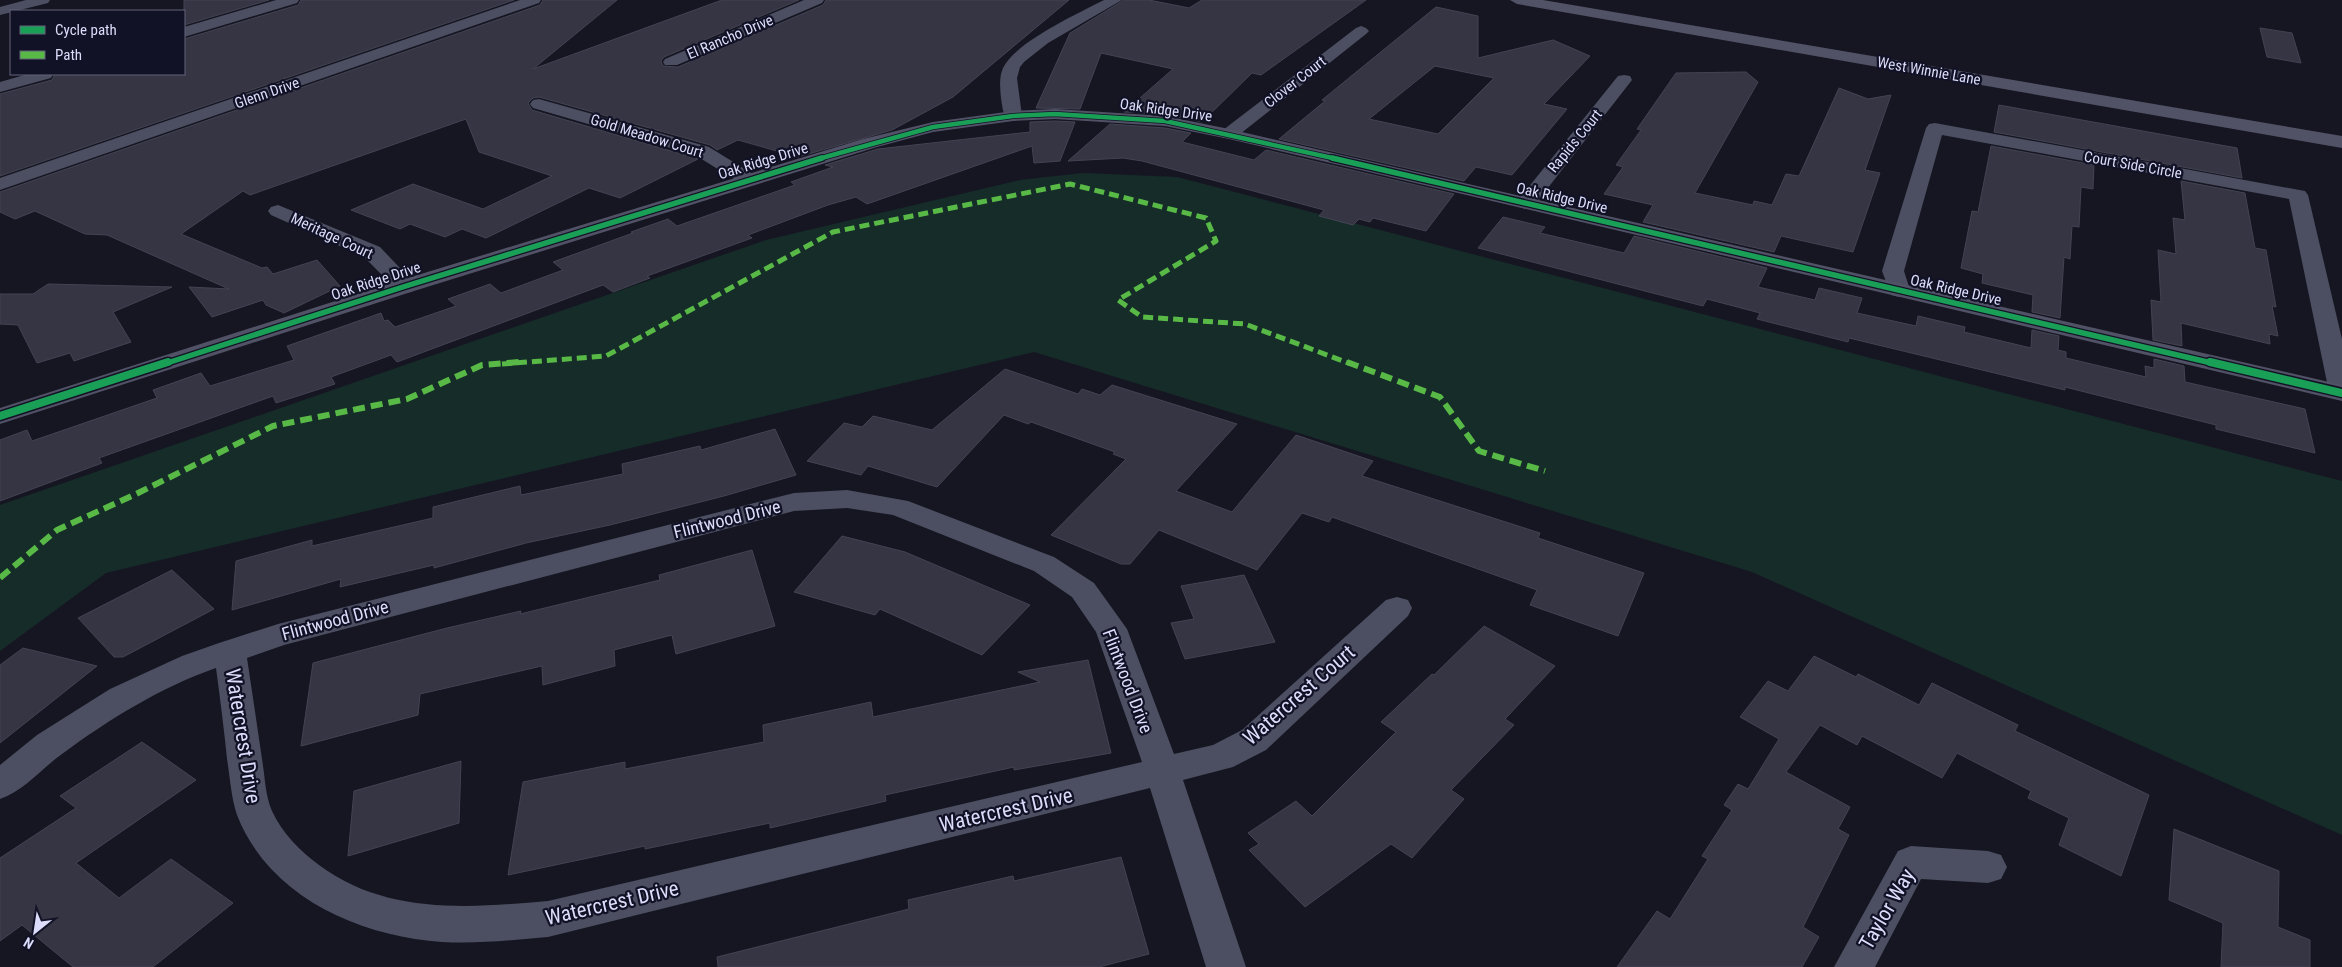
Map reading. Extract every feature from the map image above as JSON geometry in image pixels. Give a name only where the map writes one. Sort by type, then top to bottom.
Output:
[{"type":"street","points":[[0,11],[43,0]]},
{"type":"street","points":[[185,32],[292,0]]},
{"type":"street","name":"Glenn Drive","points":[[0,184],[534,0]]},
{"type":"street","name":"El Rancho Drive","points":[[671,62],[818,0]]},
{"type":"street","points":[[1013,116],[1009,86],[1012,66],[1037,43],[1115,0]]},
{"type":"street","name":"West Winnie Lane","points":[[1517,0],[2342,142]]},
{"type":"street","name":"Clover Court","points":[[1229,134],[1361,31]]},
{"type":"street","points":[[0,87],[42,75]]},
{"type":"street","name":"Rapids Court","points":[[1526,203],[1624,80]]},
{"type":"street","name":"Gold Meadow Court","points":[[539,104],[702,151],[749,180]]},
{"type":"street","name":"Oak Ridge Drive","points":[[0,416],[406,286],[870,143],[934,127],[1013,116],[1055,114],[1165,121],[1229,134],[2342,393]]},
{"type":"street","name":"Court Side Circle","points":[[1899,290],[1893,271],[1935,128],[2298,195],[2342,393]]},
{"type":"street","name":"Meritage Court","points":[[278,211],[372,252],[406,286]]},
{"type":"street","name":"Flintwood Drive","points":[[0,785],[49,745],[122,698],[192,664],[278,634],[794,502],[847,499],[898,507],[1044,564],[1083,590],[1110,629],[1163,772],[1226,967]]},
{"type":"street","name":"Watercrest Court","points":[[1163,772],[1221,757],[1254,740],[1397,608]]},
{"type":"street","name":"Watercrest Drive","points":[[230,651],[248,788],[256,816],[279,856],[315,886],[358,907],[408,920],[472,925],[548,919],[1163,772]]},
{"type":"street","name":"Taylor Way","points":[[1854,967],[1911,862],[1988,866]]},
{"type":"green space","points":[[1083,173],[1177,177],[2342,481],[2342,835],[1752,572],[1034,352],[106,573],[0,651],[0,505],[766,240],[1020,180]]},
{"type":"building","points":[[184,0],[269,0],[185,25]]},
{"type":"building","points":[[301,0],[514,0],[0,176],[0,94],[52,80],[54,75],[185,75],[185,39],[298,5]]},
{"type":"building","points":[[543,0],[617,0],[533,69],[722,0],[799,0],[664,57],[661,61],[663,66],[678,67],[823,5],[826,0],[1069,0],[953,97],[892,130],[798,157],[738,140],[717,150],[710,145],[539,97],[533,98],[528,103],[532,110],[698,159],[620,198],[589,188],[486,238],[462,229],[445,237],[410,224],[400,229],[351,210],[413,184],[483,209],[552,176],[479,152],[466,119],[250,195],[243,191],[181,234],[262,268],[267,267],[273,274],[317,260],[340,286],[284,313],[266,305],[263,300],[212,317],[189,287],[229,289],[107,235],[85,234],[35,211],[15,219],[0,212],[0,192],[540,5]]},
{"type":"building","points":[[1124,0],[1149,0],[1189,8],[1202,0],[1366,0],[1261,75],[1252,73],[1202,122],[1165,114],[1124,112],[1173,69],[1101,53],[1080,109],[1036,108],[1070,33]]},
{"type":"building","points":[[1436,7],[1478,16],[1478,58],[1553,40],[1590,56],[1544,104],[1567,109],[1512,175],[1476,167],[1464,181],[1279,139],[1325,101],[1322,100]],"holes":[[[1435,66],[1494,78],[1438,134],[1369,119]]]},
{"type":"building","points":[[2260,28],[2292,33],[2301,63],[2267,57]]},
{"type":"building","points":[[1746,72],[1758,82],[1695,193],[1753,205],[1754,201],[1772,205],[1786,174],[1799,176],[1839,88],[1868,99],[1891,95],[1865,170],[1880,173],[1853,252],[1781,236],[1774,252],[1643,222],[1653,205],[1604,194],[1623,167],[1616,165],[1641,130],[1637,129],[1676,73]]},
{"type":"building","points":[[1999,105],[2237,148],[2242,178],[1994,132]]},
{"type":"building","points":[[1030,122],[1075,122],[1060,161],[1034,163],[1032,146],[867,204],[856,197],[828,205],[748,235],[752,238],[647,276],[650,278],[613,292],[603,285],[397,362],[391,355],[331,377],[335,384],[276,403],[273,396],[99,458],[102,463],[0,501],[0,440],[27,430],[32,441],[157,398],[153,390],[201,373],[210,386],[294,360],[287,346],[381,313],[384,321],[388,320],[395,327],[456,306],[448,299],[490,284],[501,293],[563,270],[553,262],[633,233],[631,232],[668,219],[677,226],[795,185],[791,182],[833,167],[825,165],[878,149],[1030,132]]},
{"type":"building","points":[[1110,124],[1165,128],[1191,133],[1182,142],[1254,160],[1266,150],[1454,194],[1426,231],[1373,218],[1370,222],[1359,219],[1353,225],[1319,216],[1324,210],[1142,161],[1123,158],[1068,161]]},
{"type":"building","points":[[1991,146],[2094,165],[2093,189],[2081,187],[2079,227],[2072,226],[2070,259],[2064,257],[2060,318],[2032,312],[2033,295],[1982,283],[1983,274],[1961,268],[1972,211],[1978,212]]},
{"type":"building","points":[[2181,181],[2245,193],[2255,248],[2266,250],[2276,307],[2272,306],[2278,336],[2269,334],[2270,344],[2181,323],[2182,346],[2153,340],[2151,300],[2161,302],[2158,250],[2176,254],[2173,218],[2185,220]]},
{"type":"building","points":[[1503,217],[1545,227],[1540,233],[1624,253],[1634,236],[1767,268],[1758,287],[1815,300],[1819,288],[1862,298],[1857,313],[1916,326],[1918,316],[1965,327],[1964,332],[2031,348],[2032,330],[2059,336],[2058,350],[2066,352],[2066,358],[2146,377],[2145,366],[2154,368],[2154,359],[2184,366],[2185,382],[2305,409],[2315,453],[2216,429],[2216,425],[2065,387],[2065,390],[1849,338],[1848,342],[1757,319],[1760,313],[1707,299],[1703,306],[1478,248]]},
{"type":"building","points":[[48,284],[172,287],[113,312],[131,342],[74,361],[70,353],[37,363],[18,325],[0,324],[0,294],[33,294]]},
{"type":"building","points":[[1005,369],[1078,394],[1082,389],[1100,395],[1112,385],[1237,424],[1176,491],[1232,512],[1296,435],[1373,461],[1362,476],[1540,533],[1538,538],[1644,573],[1618,636],[1530,605],[1537,590],[1332,517],[1329,522],[1302,513],[1257,570],[1159,530],[1130,564],[1121,564],[1051,535],[1126,459],[1113,454],[1115,452],[1031,422],[1028,424],[1004,415],[937,487],[868,466],[861,475],[807,461],[844,423],[862,427],[873,416],[932,430]]},
{"type":"building","points":[[775,429],[796,475],[724,496],[610,525],[526,543],[434,568],[434,565],[340,587],[341,579],[232,610],[236,561],[312,540],[312,546],[433,518],[433,507],[520,486],[521,495],[623,474],[622,464],[700,446],[701,450]]},
{"type":"building","points":[[842,536],[905,552],[1030,605],[982,655],[880,609],[875,615],[794,592]]},
{"type":"building","points":[[752,550],[775,626],[676,654],[672,635],[614,650],[615,666],[543,685],[542,666],[420,694],[418,715],[301,746],[313,663],[447,628],[521,611],[520,614],[660,580],[659,575]]},
{"type":"building","points":[[172,570],[214,609],[123,657],[114,657],[78,618]]},
{"type":"building","points":[[1244,575],[1275,642],[1185,659],[1171,623],[1194,619],[1181,586]]},
{"type":"building","points":[[1484,626],[1555,666],[1505,719],[1514,725],[1451,790],[1464,799],[1412,858],[1391,844],[1305,907],[1249,850],[1259,844],[1248,833],[1296,801],[1312,816],[1396,732],[1381,722],[1432,674],[1434,675]]},
{"type":"building","points":[[23,648],[97,666],[0,743],[0,665]]},
{"type":"building","points":[[1814,656],[1856,677],[1858,674],[1919,705],[1932,683],[2018,725],[2015,731],[2149,795],[2121,876],[2059,845],[2069,818],[2028,798],[2031,791],[1957,753],[1942,778],[1862,736],[1857,745],[1820,725],[1786,772],[1850,807],[1838,829],[1849,835],[1803,927],[1819,937],[1802,967],[1617,967],[1657,911],[1670,919],[1708,859],[1702,856],[1732,810],[1724,805],[1738,784],[1748,789],[1779,739],[1740,717],[1768,681],[1788,691]]},
{"type":"building","points":[[1088,660],[1111,753],[1014,770],[1014,767],[885,795],[886,801],[770,828],[770,823],[645,849],[645,846],[508,875],[523,782],[625,762],[625,769],[764,742],[763,725],[871,702],[873,717],[1040,682],[1018,672]]},
{"type":"building","points":[[142,742],[196,780],[76,863],[119,898],[171,859],[233,903],[153,967],[73,967],[22,925],[0,941],[0,858],[76,808],[60,796]]},
{"type":"building","points":[[461,761],[459,823],[348,856],[354,791]]},
{"type":"building","points":[[2174,829],[2279,871],[2278,927],[2310,940],[2310,967],[2221,967],[2223,923],[2169,900]]},
{"type":"building","points":[[1121,857],[1149,954],[1099,967],[718,967],[717,957],[909,909],[908,900],[1013,876],[1014,881]]},
{"type":"marked path","points":[[0,578],[57,530],[136,494],[273,426],[407,399],[482,365],[606,356],[833,232],[1070,184],[1206,218],[1216,241],[1118,300],[1142,317],[1245,324],[1440,397],[1479,451],[1545,471]]},
{"type":"cycle path","points":[[0,416],[406,286],[870,143],[933,127],[1013,116],[1055,114],[1165,121],[1229,134],[2342,393]]}]
